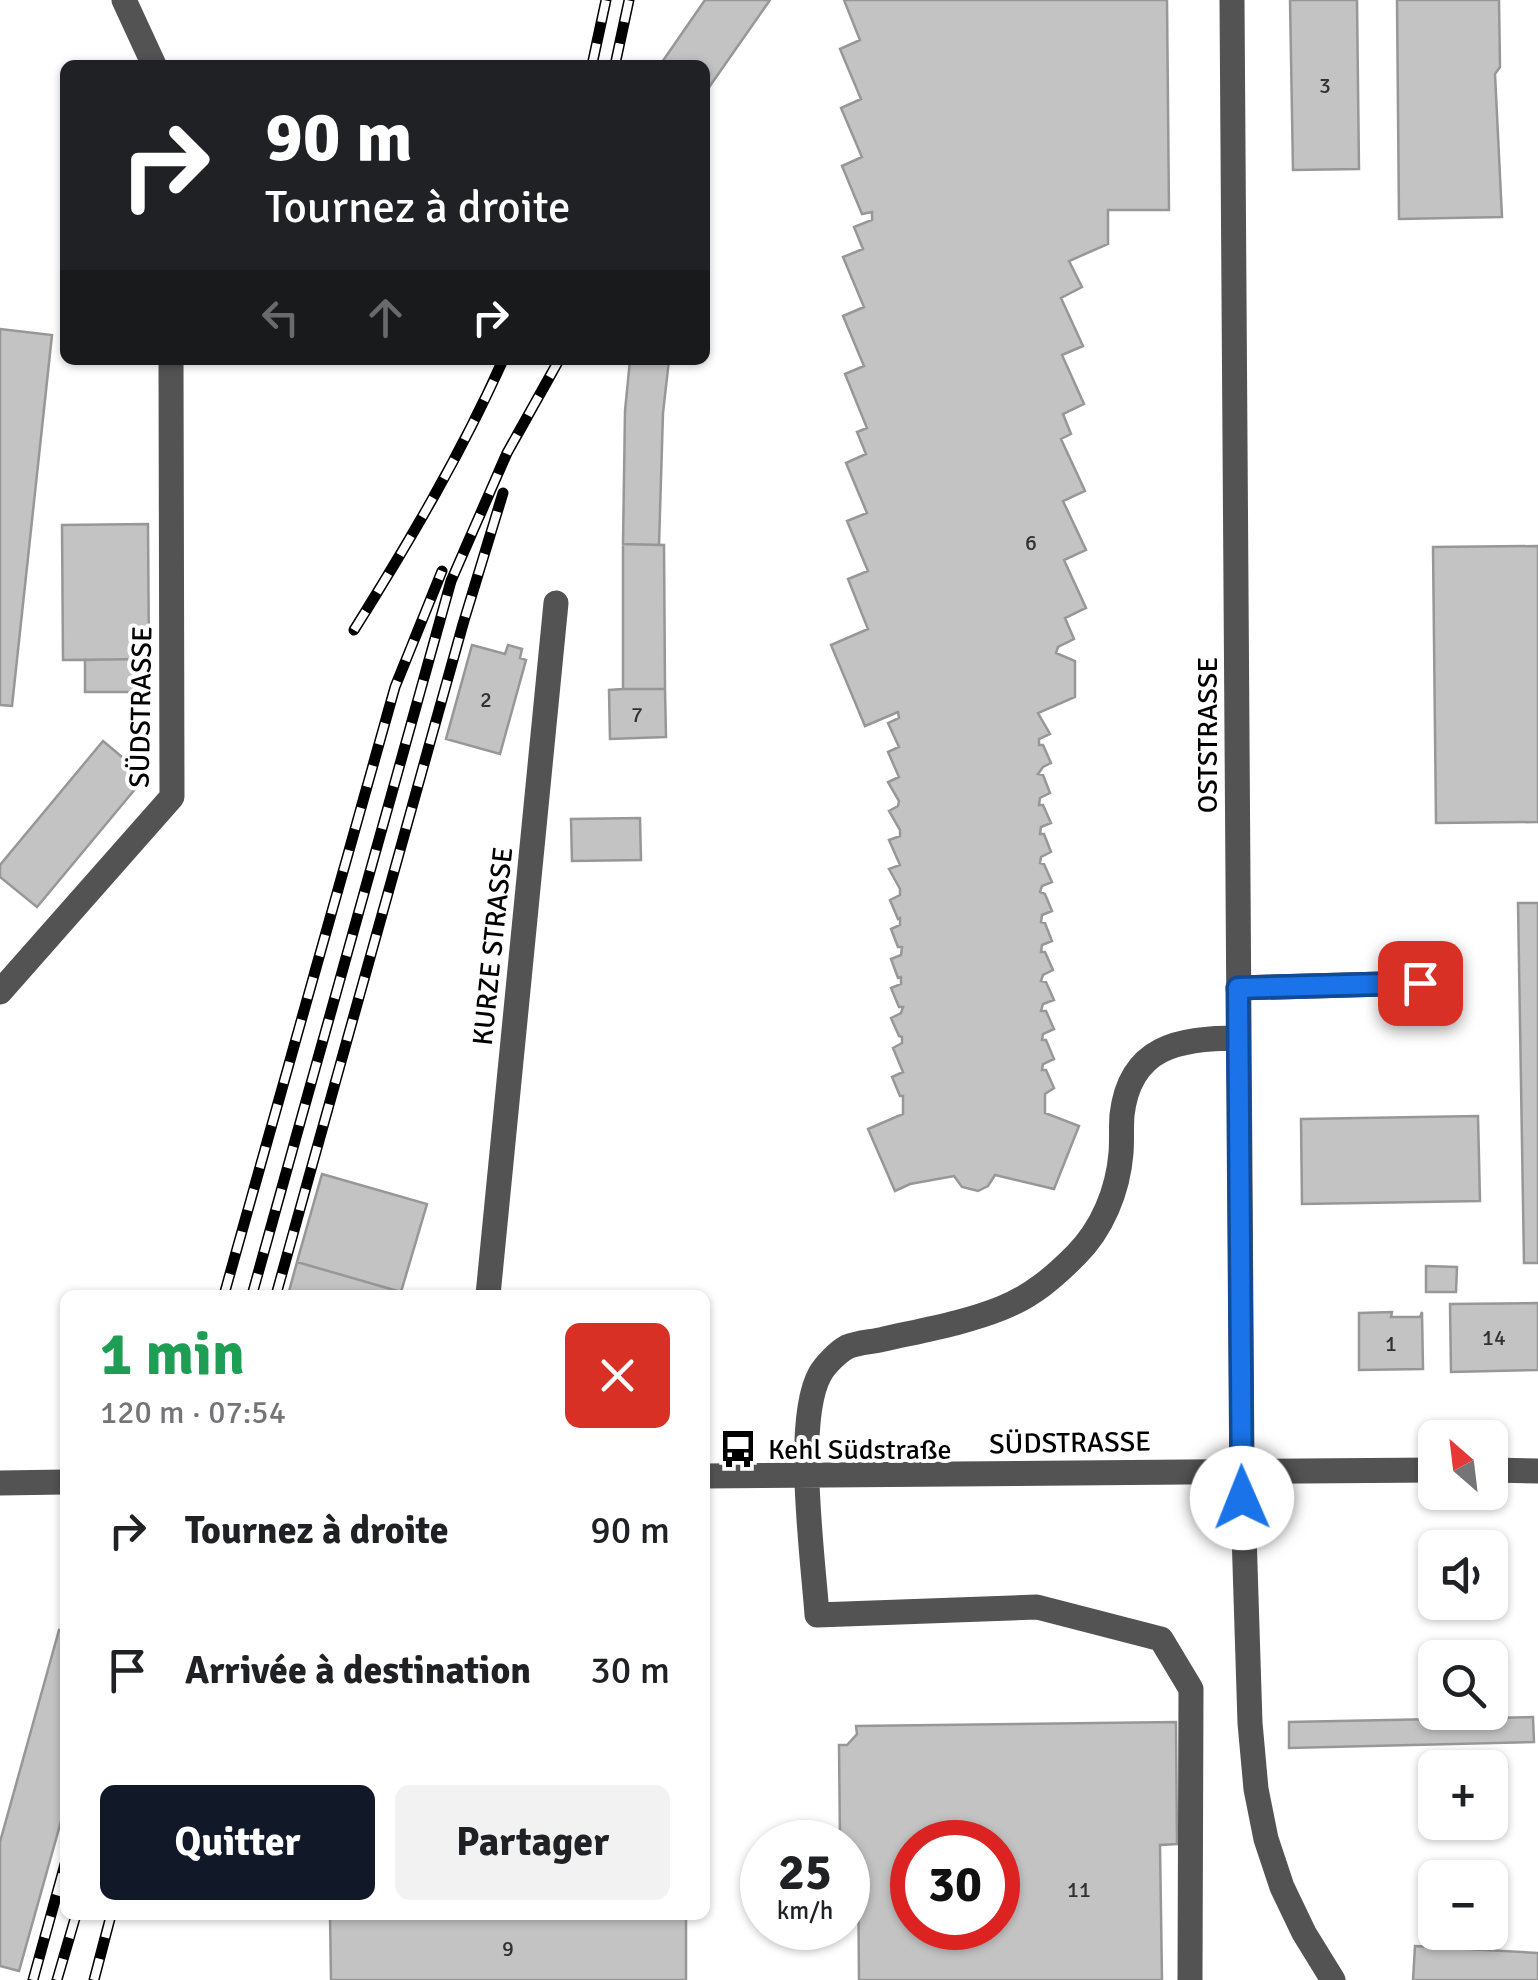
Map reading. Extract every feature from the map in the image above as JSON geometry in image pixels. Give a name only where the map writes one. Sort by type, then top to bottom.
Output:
[{"type":"street","points":[[124,0],[152,60]]},
{"type":"street","name":"OSTSTRASSE","points":[[1232,0],[1242,1470],[1250,1723],[1256,1789],[1266,1839],[1282,1887],[1333,1980]]},
{"type":"street","name":"SÜDSTRASSE","points":[[0,992],[172,797],[170,365]]},
{"type":"street","name":"KURZE STRASSE","points":[[488,1290],[556,603]]},
{"type":"street","points":[[1238,988],[1420,983]]},
{"type":"street","points":[[1190,1980],[1191,1690],[1161,1639],[1037,1607],[817,1615],[807,1475],[811,1392],[823,1368],[847,1348],[954,1324],[1004,1308],[1046,1285],[1082,1248],[1107,1213],[1121,1158],[1125,1101],[1138,1066],[1166,1047],[1200,1038],[1239,1038]]},
{"type":"street","name":"SÜDSTRASSE","points":[[710,1476],[1418,1470]]},
{"type":"street","points":[[1508,1470],[1538,1470]]},
{"type":"street","points":[[0,1483],[60,1482]]},
{"type":"building","points":[[705,0],[770,0],[710,86],[710,60],[663,60]]},
{"type":"building","points":[[844,0],[1167,0],[1169,210],[1108,210],[1108,244],[1069,261],[1082,287],[1061,298],[1083,346],[1062,355],[1084,404],[1063,414],[1071,434],[1061,439],[1085,491],[1063,501],[1086,550],[1064,560],[1086,608],[1065,618],[1074,639],[1058,647],[1056,653],[1075,661],[1075,697],[1038,713],[1050,734],[1039,739],[1039,745],[1043,745],[1051,763],[1038,774],[1043,775],[1050,793],[1040,798],[1039,805],[1043,805],[1051,823],[1041,827],[1040,834],[1044,834],[1051,852],[1041,857],[1040,863],[1052,882],[1042,886],[1040,892],[1045,894],[1052,911],[1042,915],[1041,922],[1052,941],[1042,945],[1041,952],[1045,952],[1053,970],[1043,975],[1041,981],[1046,982],[1054,1000],[1043,1004],[1041,1011],[1046,1011],[1054,1029],[1043,1034],[1042,1040],[1046,1040],[1054,1059],[1043,1064],[1042,1070],[1046,1070],[1054,1088],[1045,1094],[1045,1113],[1079,1126],[1054,1189],[995,1175],[988,1186],[978,1191],[962,1187],[954,1176],[910,1184],[895,1191],[868,1129],[903,1114],[903,1096],[892,1077],[903,1072],[893,1048],[902,1043],[902,1037],[891,1018],[901,1013],[903,1007],[899,1007],[891,988],[901,984],[891,959],[901,955],[902,947],[898,947],[891,929],[900,925],[900,918],[890,900],[900,895],[900,889],[889,869],[900,865],[889,840],[900,836],[889,811],[899,801],[888,782],[899,777],[888,752],[899,747],[888,723],[899,718],[898,712],[865,726],[831,645],[868,629],[848,579],[868,571],[847,521],[867,513],[846,463],[866,454],[857,432],[867,428],[845,374],[864,366],[843,316],[864,307],[843,257],[863,249],[854,227],[872,220],[872,212],[862,214],[842,166],[862,157],[841,108],[861,99],[840,49],[860,40]]},
{"type":"building","points":[[1290,0],[1357,0],[1359,169],[1293,170]]},
{"type":"building","points":[[1397,0],[1499,0],[1500,67],[1495,74],[1502,217],[1399,219]]},
{"type":"building","points":[[0,329],[52,335],[12,706],[0,705]]},
{"type":"building","points":[[630,365],[668,365],[659,545],[623,544]]},
{"type":"building","points":[[148,524],[149,659],[63,660],[62,525]]},
{"type":"building","points":[[623,544],[664,545],[665,689],[623,689]]},
{"type":"building","points":[[1538,546],[1538,822],[1436,823],[1433,547]]},
{"type":"building","points":[[472,645],[505,654],[508,645],[522,649],[520,658],[526,660],[500,754],[446,739]]},
{"type":"building","points":[[135,659],[135,692],[85,692],[85,660]]},
{"type":"building","points":[[665,689],[666,737],[610,739],[609,690]]},
{"type":"building","points":[[103,741],[128,762],[137,752],[150,762],[142,773],[146,776],[37,907],[0,877],[0,865]]},
{"type":"building","points":[[640,818],[641,860],[572,861],[571,819]]},
{"type":"building","points":[[1518,903],[1538,903],[1538,1263],[1524,1263]]},
{"type":"building","points":[[1478,1116],[1480,1201],[1302,1204],[1301,1119]]},
{"type":"building","points":[[322,1174],[427,1204],[402,1290],[297,1262]]},
{"type":"building","points":[[297,1262],[394,1290],[289,1290]]},
{"type":"building","points":[[1426,1266],[1457,1267],[1456,1292],[1426,1292]]},
{"type":"building","points":[[1538,1303],[1538,1370],[1451,1372],[1450,1304]]},
{"type":"building","points":[[1392,1312],[1391,1317],[1420,1317],[1422,1312],[1423,1369],[1359,1370],[1359,1313]]},
{"type":"building","points":[[59,1630],[60,1825],[19,1971],[0,1966],[0,1842]]},
{"type":"building","points":[[1533,1717],[1534,1742],[1289,1748],[1289,1722],[1418,1719],[1418,1730],[1508,1730],[1508,1718]]},
{"type":"building","points":[[1176,1722],[1177,1844],[1160,1845],[1162,1980],[859,1980],[859,1950],[870,1950],[870,1820],[840,1820],[839,1745],[847,1745],[857,1734],[856,1726]]},
{"type":"building","points":[[330,1920],[686,1920],[686,1980],[331,1980]]},
{"type":"building","points":[[1415,1946],[1418,1950],[1538,1953],[1538,1980],[1413,1980]]},
{"type":"railway","points":[[593,60],[606,0]]},
{"type":"railway","points":[[616,60],[629,0]]},
{"type":"railway","points":[[354,630],[433,497],[501,365]]},
{"type":"railway","points":[[253,1290],[451,581],[507,453],[556,365]]},
{"type":"railway","points":[[277,1290],[503,493]]},
{"type":"railway","points":[[225,1290],[395,687],[442,571]]},
{"type":"railway","points":[[33,1980],[60,1882]]},
{"type":"railway","points":[[57,1980],[75,1920]]},
{"type":"railway","points":[[94,1980],[110,1920]]},
{"type":"place","name":"Kehl Südstraße","points":[[738,1449]]},
{"type":"route","points":[[1242,1498],[1238,988],[1420,983]]}]
